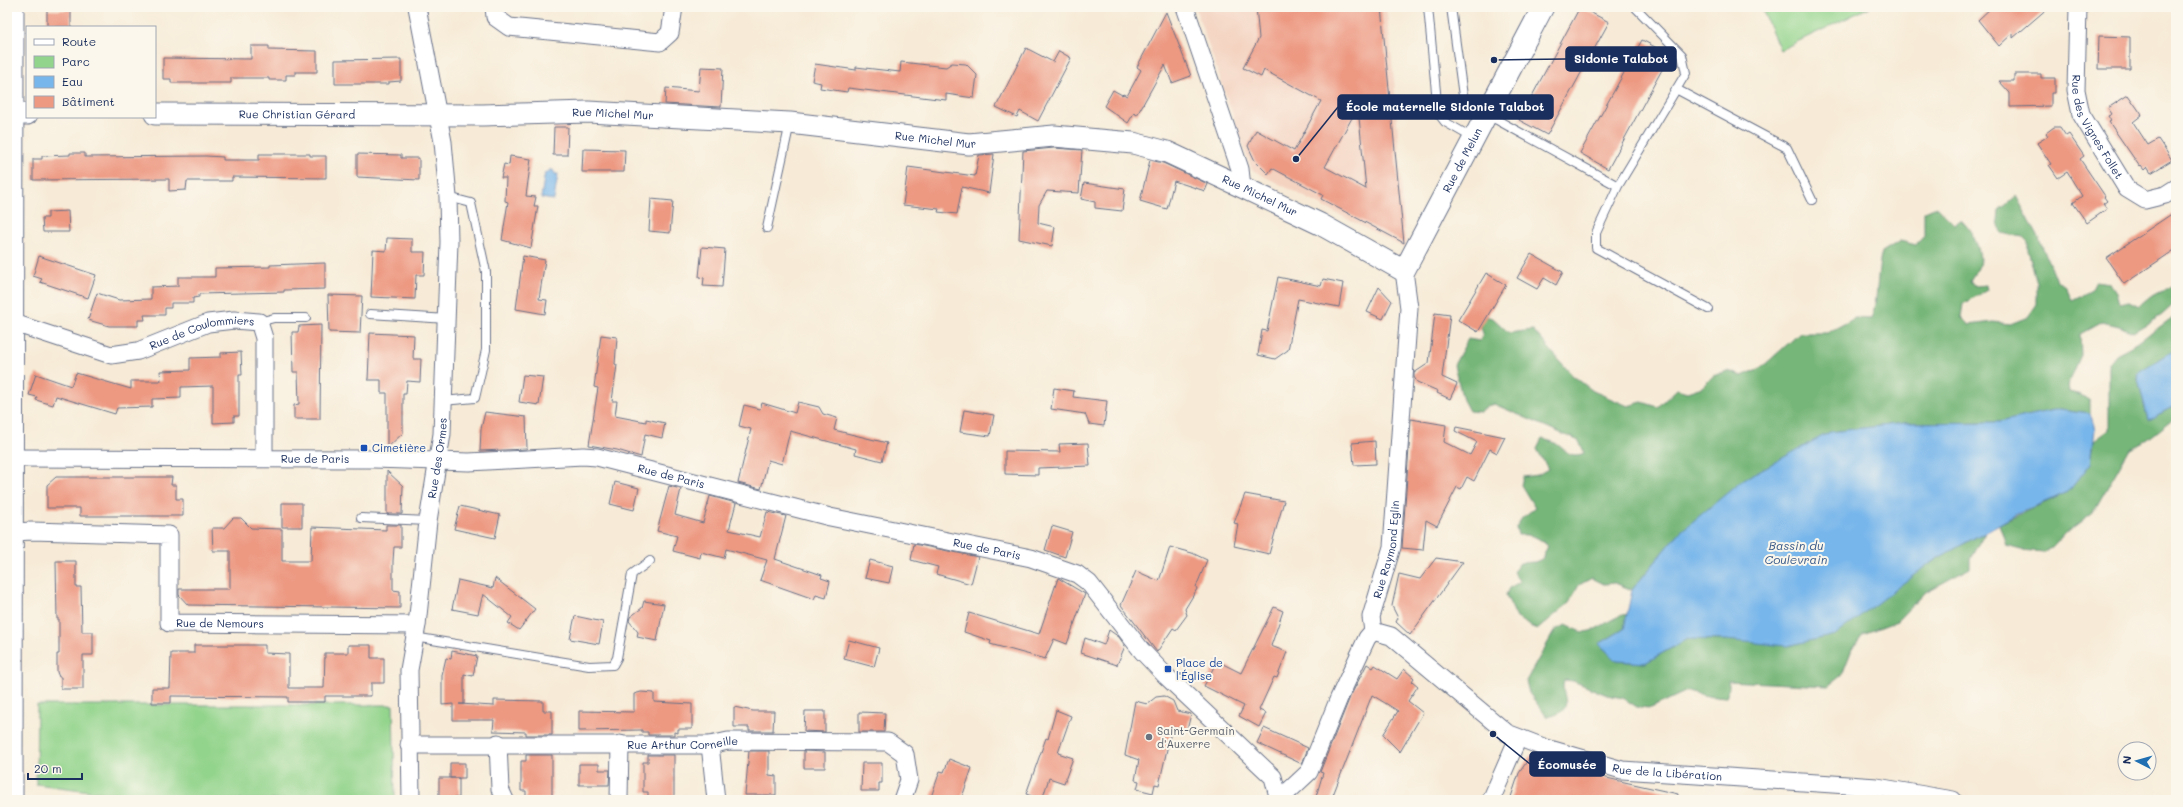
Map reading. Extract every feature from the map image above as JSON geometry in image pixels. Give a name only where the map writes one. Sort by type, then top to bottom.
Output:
[{"type":"street","points":[[14,800],[11,639],[14,532],[10,458],[14,323],[16,114],[15,7]]},
{"type":"street","name":"Rue des Ormes","points":[[411,800],[409,670],[416,631],[428,521],[442,434],[450,242],[448,197],[439,115],[417,7]]},
{"type":"street","points":[[494,7],[495,17],[510,27],[660,42],[670,33],[674,7]]},
{"type":"street","points":[[1185,7],[1240,169],[1242,187]]},
{"type":"street","name":"Rue de Melun","points":[[1404,271],[1542,7]]},
{"type":"street","name":"Rue des Vignes Follet","points":[[2078,7],[2076,90],[2081,114],[2127,189],[2145,200],[2165,195],[2176,188]]},
{"type":"street","name":"Rue Michel Mur","points":[[439,115],[588,112],[790,123],[969,144],[1054,136],[1133,143],[1167,152],[1242,187],[1320,224],[1404,271]]},
{"type":"street","name":"Rue Christian Gérard","points":[[156,114],[439,115]]},
{"type":"street","name":"Rue Raymond Eglin","points":[[1373,631],[1371,617],[1392,547],[1409,308],[1404,271]]},
{"type":"street","name":"Rue de Coulommiers","points":[[14,323],[111,355],[138,351],[208,323],[234,320],[259,322],[264,338],[264,458]]},
{"type":"street","name":"Rue de Paris","points":[[10,458],[264,458],[469,462],[583,456],[597,457],[830,517],[1052,564],[1078,574],[1089,583],[1142,651],[1273,777],[1279,800]]},
{"type":"street","name":"Rue de Nemours","points":[[14,532],[32,531],[168,535],[169,623],[416,631]]},
{"type":"street","points":[[1279,800],[1309,772],[1339,698],[1367,638],[1373,631]]},
{"type":"street","name":"Rue de la Libération","points":[[1373,631],[1391,636],[1493,723],[1507,733],[1582,760],[1622,770],[1877,787],[1953,800]]},
{"type":"street","points":[[1492,800],[1518,738]]},
{"type":"street","name":"Rue Arthur Corneille","points":[[409,744],[498,743],[710,745],[728,741],[888,742],[905,754],[909,780],[902,800]]},
{"type":"street","points":[[498,743],[500,789],[505,800]]},
{"type":"street","points":[[619,800],[620,744]]},
{"type":"street","points":[[710,745],[716,800]]},
{"type":"lane","points":[[1428,7],[1438,113],[1445,122],[1473,138]]},
{"type":"lane","points":[[1451,7],[1463,96],[1469,107],[1485,114],[1618,186]]},
{"type":"lane","points":[[1636,7],[1682,55],[1686,73],[1618,186],[1596,233],[1596,248],[1708,309]]},
{"type":"lane","points":[[1676,89],[1787,148],[1812,200]]},
{"type":"lane","points":[[767,228],[790,123]]},
{"type":"lane","points":[[443,401],[475,398],[486,350],[486,272],[471,203],[448,197]]},
{"type":"lane","points":[[370,314],[447,319]]},
{"type":"lane","points":[[259,322],[274,318],[306,318]]},
{"type":"lane","points":[[361,518],[428,521]]},
{"type":"lane","points":[[416,631],[589,666],[613,665],[617,658],[632,574],[650,561]]},
{"type":"shaded area","points":[[1195,7],[1386,7],[1394,79],[1406,249],[1252,170]]},
{"type":"green space","points":[[1761,7],[1870,7],[1780,50]]},
{"type":"green space","points":[[2016,196],[2039,238],[2056,281],[2066,286],[2072,300],[2090,291],[2095,281],[2110,283],[2116,292],[2119,303],[2129,301],[2139,306],[2148,298],[2160,291],[2176,288],[2176,302],[2162,315],[2133,332],[2119,326],[2102,322],[2080,334],[2081,355],[2068,385],[2069,392],[2081,395],[2090,401],[2090,413],[2059,409],[1999,422],[1905,423],[1830,432],[1680,532],[1632,590],[1615,583],[1604,584],[1592,578],[1579,585],[1569,603],[1537,630],[1517,618],[1506,595],[1509,588],[1520,582],[1513,572],[1520,563],[1535,562],[1542,559],[1548,546],[1541,540],[1534,537],[1518,535],[1516,527],[1522,518],[1535,508],[1521,485],[1523,477],[1538,475],[1548,469],[1537,449],[1542,439],[1555,443],[1568,453],[1579,455],[1584,453],[1579,441],[1494,404],[1487,406],[1480,412],[1469,411],[1463,400],[1454,365],[1468,339],[1480,341],[1483,333],[1479,321],[1484,316],[1493,318],[1509,333],[1533,330],[1572,375],[1593,391],[1628,406],[1642,402],[1658,407],[1677,389],[1687,392],[1702,387],[1713,376],[1727,371],[1742,376],[1761,368],[1800,333],[1827,333],[1855,318],[1871,319],[1874,311],[1882,252],[1900,241],[1916,245],[1924,236],[1924,212],[1937,207],[1954,224],[1961,220],[1969,229],[1978,247],[1980,259],[1978,267],[1970,281],[1976,286],[1986,285],[1987,290],[1963,304],[1961,317],[1969,325],[1993,322],[2010,324],[2028,317],[2037,304],[2037,283],[2028,250],[2028,242],[2023,237],[2001,233],[1998,222],[1999,211]]},
{"type":"green space","points":[[2176,314],[2176,349],[2137,374],[2148,420],[2176,405],[2176,417],[2148,439],[2130,448],[2092,514],[2065,534],[2052,548],[2044,552],[2021,550],[2006,546],[1999,524],[2068,492],[2091,463],[2094,441],[2109,430],[2109,363],[2116,354],[2137,343]]},
{"type":"green space","points":[[1985,532],[1970,559],[1970,568],[1924,593],[1897,621],[1863,634],[1852,649],[1842,675],[1828,686],[1728,681],[1730,688],[1726,696],[1712,697],[1687,691],[1651,708],[1637,707],[1623,698],[1607,695],[1573,681],[1564,680],[1563,686],[1566,702],[1565,707],[1557,714],[1547,717],[1529,693],[1526,681],[1555,630],[1566,625],[1582,632],[1590,631],[1622,615],[1628,614],[1624,629],[1599,644],[1617,661],[1645,663],[1687,639],[1725,640],[1931,562]]},
{"type":"green space","points":[[37,705],[393,705],[395,800],[127,800],[127,796],[36,784]]},
{"type":"water","points":[[550,170],[553,170],[555,174],[558,174],[554,200],[541,198],[545,172],[548,173]]},
{"type":"water","points":[[2176,349],[2176,405],[2148,420],[2137,374]]},
{"type":"water","name":"Bassin du Coulevrain","points":[[2059,409],[2090,413],[2095,429],[2091,463],[2068,492],[2017,514],[1931,562],[1835,635],[1787,646],[1725,640],[1687,639],[1645,663],[1617,661],[1599,644],[1624,629],[1632,590],[1680,532],[1744,479],[1830,432],[1905,423],[1999,422]]},
{"type":"building","points":[[1256,7],[1381,7],[1404,243],[1321,199],[1323,195],[1272,168],[1268,174],[1255,161],[1248,146],[1256,130],[1294,151],[1321,101],[1264,70],[1261,77],[1243,68],[1259,38]],"holes":[[[1358,107],[1366,189],[1325,167]]]},
{"type":"building","points":[[1580,7],[1609,22],[1547,135],[1519,120]]},
{"type":"building","points":[[1992,7],[2049,7],[2013,38],[2013,33],[1999,46],[1978,20]]},
{"type":"building","points":[[47,10],[71,10],[71,26],[47,26]]},
{"type":"building","points":[[1166,12],[1191,76],[1172,83],[1165,65],[1137,115],[1134,113],[1128,123],[1104,106],[1113,90],[1127,96],[1141,70],[1137,67]]},
{"type":"building","points":[[2099,36],[2130,37],[2130,69],[2098,69]]},
{"type":"building","points":[[1642,40],[1670,55],[1608,169],[1580,153]]},
{"type":"building","points":[[251,46],[269,46],[269,50],[317,51],[317,72],[295,72],[295,75],[286,75],[286,80],[269,80],[269,78],[231,78],[231,83],[171,83],[171,79],[163,79],[163,58],[251,59]]},
{"type":"building","points":[[1026,48],[1053,62],[1059,51],[1071,58],[1038,121],[1020,111],[1017,117],[996,107]]},
{"type":"building","points":[[401,59],[401,81],[389,82],[389,84],[335,84],[335,60]]},
{"type":"building","points":[[901,62],[946,67],[952,63],[966,64],[977,75],[974,98],[946,94],[946,100],[848,88],[847,92],[820,88],[821,83],[812,81],[815,64],[856,70],[856,67],[900,72]]},
{"type":"building","points":[[701,67],[723,68],[721,107],[665,104],[666,88],[699,91]]},
{"type":"building","points":[[2014,74],[2041,74],[2041,78],[2055,78],[2055,93],[2051,93],[2051,106],[2010,107],[2010,93],[1999,81],[2014,81]]},
{"type":"building","points":[[2128,95],[2142,115],[2133,122],[2148,145],[2158,139],[2172,160],[2151,173],[2147,167],[2144,170],[2141,166],[2140,167],[2109,122],[2111,121],[2108,116],[2112,114],[2108,108]]},
{"type":"building","points":[[554,127],[568,127],[567,155],[553,155]]},
{"type":"building","points":[[2054,127],[2060,127],[2066,136],[2069,134],[2084,156],[2080,159],[2107,201],[2103,204],[2107,209],[2087,223],[2073,203],[2082,196],[2067,172],[2058,178],[2049,165],[2051,164],[2037,143],[2048,136],[2046,133]]},
{"type":"building","points":[[1054,148],[1082,150],[1079,193],[1047,191],[1039,205],[1038,223],[1055,227],[1052,246],[1019,239],[1023,151]]},
{"type":"building","points":[[583,149],[625,150],[624,172],[582,172]]},
{"type":"building","points":[[70,153],[85,153],[85,157],[206,156],[223,157],[223,160],[259,160],[259,154],[310,154],[310,156],[326,156],[326,178],[232,177],[232,181],[187,181],[186,190],[169,191],[169,179],[33,180],[33,159],[42,159],[42,156],[70,155]]},
{"type":"building","points":[[357,154],[401,155],[401,158],[419,158],[419,180],[357,177]]},
{"type":"building","points":[[994,154],[989,193],[962,187],[957,214],[938,212],[939,209],[903,205],[908,167],[975,176],[979,155]]},
{"type":"building","points":[[510,156],[531,159],[526,196],[536,197],[534,206],[538,206],[531,248],[502,240],[508,202],[505,201],[506,178],[501,178],[504,164],[509,165]]},
{"type":"building","points":[[1150,160],[1163,163],[1208,184],[1205,191],[1174,181],[1167,209],[1140,201]]},
{"type":"building","points":[[1084,183],[1125,189],[1122,211],[1095,208],[1095,202],[1081,199]]},
{"type":"building","points":[[651,199],[673,201],[670,233],[649,231]]},
{"type":"building","points":[[68,211],[69,232],[43,232],[42,218],[48,218],[48,212]]},
{"type":"building","points":[[2176,211],[2176,249],[2124,284],[2106,258]]},
{"type":"building","points":[[387,238],[412,239],[412,252],[425,252],[424,275],[416,275],[415,299],[371,297],[373,250],[386,251]]},
{"type":"building","points":[[702,247],[725,249],[722,287],[703,286],[704,278],[699,277]]},
{"type":"building","points":[[1531,254],[1563,272],[1556,285],[1544,278],[1537,289],[1517,278]]},
{"type":"building","points":[[39,256],[96,275],[88,298],[40,282],[42,279],[33,276]]},
{"type":"building","points":[[523,256],[545,260],[539,299],[547,300],[545,314],[516,309]]},
{"type":"building","points":[[325,263],[325,289],[284,290],[284,292],[199,294],[199,297],[193,298],[193,303],[171,303],[171,308],[165,308],[165,315],[144,315],[145,320],[138,320],[138,326],[109,326],[88,320],[97,293],[119,300],[151,299],[151,287],[178,286],[178,277],[215,277],[215,268],[270,267],[270,265]]},
{"type":"building","points":[[1486,273],[1506,285],[1478,332],[1458,320]]},
{"type":"building","points":[[1278,277],[1321,286],[1323,279],[1343,283],[1339,307],[1298,299],[1288,350],[1275,359],[1258,355],[1262,330],[1267,331]]},
{"type":"building","points":[[1379,287],[1392,301],[1383,319],[1367,312]]},
{"type":"building","points":[[328,295],[362,296],[360,333],[329,332]]},
{"type":"building","points":[[1435,313],[1450,315],[1442,377],[1457,384],[1450,399],[1437,393],[1438,391],[1417,382],[1414,377],[1414,373],[1429,363]]},
{"type":"building","points":[[321,325],[320,419],[294,419],[294,405],[299,404],[298,372],[293,372],[292,332],[298,332],[299,326]]},
{"type":"building","points":[[370,333],[414,335],[413,359],[421,359],[420,382],[407,381],[406,394],[403,394],[403,433],[387,448],[387,393],[381,393],[381,380],[368,380]]},
{"type":"building","points":[[601,335],[617,337],[615,364],[617,365],[612,401],[617,401],[615,416],[646,422],[646,419],[665,423],[662,438],[645,434],[641,457],[617,450],[589,445],[598,388],[594,387]]},
{"type":"building","points":[[241,352],[242,375],[239,375],[239,416],[234,416],[234,422],[213,423],[213,386],[181,387],[181,398],[152,399],[152,407],[117,408],[115,414],[56,396],[53,405],[36,400],[37,397],[29,395],[36,374],[71,386],[76,373],[131,389],[131,381],[161,381],[160,371],[190,370],[190,358],[221,357],[221,353]]},
{"type":"building","points":[[523,375],[543,377],[539,405],[519,402]]},
{"type":"building","points":[[1054,388],[1074,391],[1073,397],[1107,401],[1104,426],[1089,424],[1085,414],[1051,409]]},
{"type":"building","points":[[798,402],[819,407],[823,414],[837,418],[834,430],[887,443],[882,461],[855,454],[856,449],[790,431],[782,464],[768,460],[761,489],[738,483],[751,429],[739,426],[744,405],[760,409],[762,403],[795,413]]},
{"type":"building","points":[[964,410],[994,415],[990,436],[960,432]]},
{"type":"building","points":[[485,412],[526,417],[527,449],[480,451],[481,429]]},
{"type":"building","points":[[1411,419],[1446,425],[1444,442],[1470,455],[1477,442],[1455,431],[1456,427],[1505,437],[1497,453],[1490,449],[1474,481],[1467,477],[1461,489],[1457,487],[1437,526],[1426,520],[1423,550],[1402,548]]},
{"type":"building","points":[[1375,441],[1376,464],[1354,465],[1352,443]]},
{"type":"building","points":[[1088,443],[1090,466],[1038,468],[1038,475],[1005,474],[1005,451],[1060,452],[1059,444]]},
{"type":"building","points":[[387,471],[403,486],[402,514],[387,514]]},
{"type":"building","points":[[56,477],[172,477],[171,485],[176,485],[176,499],[183,499],[183,516],[80,516],[80,508],[47,508],[47,485]]},
{"type":"building","points":[[615,482],[639,488],[634,510],[610,504]]},
{"type":"building","points":[[669,486],[681,489],[675,515],[703,523],[710,496],[736,503],[729,530],[760,537],[767,512],[786,516],[775,559],[822,575],[821,578],[830,581],[826,598],[816,595],[814,599],[760,580],[767,560],[726,549],[724,558],[701,552],[700,558],[673,551],[677,536],[657,531]]},
{"type":"building","points":[[1245,494],[1284,501],[1269,554],[1234,546],[1238,524],[1234,523]]},
{"type":"building","points":[[282,503],[302,503],[302,527],[282,527]]},
{"type":"building","points":[[460,506],[500,515],[495,538],[454,529]]},
{"type":"building","points":[[233,518],[241,518],[251,528],[282,529],[282,561],[311,561],[312,527],[386,530],[386,525],[401,525],[401,547],[394,547],[393,561],[393,590],[400,591],[400,608],[188,605],[179,595],[179,589],[230,589],[230,551],[213,551],[212,528],[224,528]]},
{"type":"building","points":[[1052,526],[1072,532],[1065,557],[1045,550]]},
{"type":"building","points":[[914,544],[978,557],[971,584],[936,574],[938,567],[911,560]]},
{"type":"building","points":[[1170,547],[1192,553],[1207,560],[1196,587],[1197,589],[1185,609],[1187,615],[1176,630],[1173,628],[1157,652],[1121,605],[1136,571],[1159,581]]},
{"type":"building","points":[[1436,558],[1463,562],[1410,635],[1396,622],[1398,618],[1392,606],[1399,574],[1420,579]]},
{"type":"building","points":[[870,560],[893,566],[889,583],[865,578]]},
{"type":"building","points":[[56,561],[76,561],[76,587],[81,587],[82,632],[93,632],[93,655],[83,655],[83,689],[61,689],[61,677],[59,677],[57,672],[57,654],[59,654],[59,619],[57,619]]},
{"type":"building","points":[[495,578],[535,609],[519,630],[508,623],[512,617],[483,594],[478,614],[452,609],[458,580],[493,588]]},
{"type":"building","points":[[1058,578],[1085,594],[1067,644],[1054,639],[1045,659],[990,644],[991,641],[964,632],[969,613],[1039,634]]},
{"type":"building","points":[[644,601],[664,604],[657,641],[637,637],[638,632],[629,621],[630,617],[642,608]]},
{"type":"building","points":[[1274,607],[1283,611],[1271,646],[1287,652],[1277,678],[1274,677],[1259,710],[1266,713],[1259,727],[1239,716],[1244,706],[1204,686],[1217,661],[1241,673]]},
{"type":"building","points":[[575,616],[603,622],[599,644],[570,639]]},
{"type":"building","points":[[1109,630],[1119,637],[1125,646],[1117,665],[1081,653],[1085,638],[1104,645]]},
{"type":"building","points":[[849,640],[879,648],[874,667],[844,659]]},
{"type":"building","points":[[194,645],[265,645],[265,653],[289,654],[289,688],[324,688],[325,653],[348,653],[348,645],[371,645],[371,658],[384,658],[384,683],[371,683],[371,696],[325,696],[325,702],[288,702],[288,697],[171,696],[171,703],[152,703],[152,688],[170,688],[171,653],[194,653]]},
{"type":"building","points":[[452,651],[477,656],[473,676],[464,674],[464,704],[459,704],[494,706],[494,700],[543,701],[543,711],[552,711],[552,735],[526,735],[526,732],[493,731],[494,720],[453,720],[453,704],[442,705],[442,675],[446,658],[451,659]]},
{"type":"building","points":[[1367,664],[1373,668],[1375,665],[1397,679],[1404,669],[1414,678],[1412,681],[1418,686],[1408,701],[1423,713],[1400,752],[1383,735],[1398,711],[1372,695],[1331,800],[1315,800],[1323,773],[1320,772],[1350,697]]},
{"type":"building","points":[[641,692],[654,693],[654,702],[692,704],[692,729],[678,729],[678,733],[674,732],[674,735],[648,735],[648,732],[642,732],[642,730],[579,731],[579,711],[634,712],[634,694]]},
{"type":"building","name":"Saint-Germain d'Auxerre","points":[[1164,696],[1173,701],[1177,711],[1191,714],[1187,730],[1172,727],[1159,785],[1155,784],[1153,793],[1137,789],[1139,781],[1135,780],[1139,760],[1125,755],[1135,701],[1147,704],[1156,697]]},
{"type":"building","points":[[734,707],[753,711],[774,711],[773,731],[749,731],[749,727],[734,727]]},
{"type":"building","points":[[1056,710],[1071,716],[1058,753],[1073,758],[1064,783],[1049,778],[1042,800],[1026,794],[1046,738],[1048,739]]},
{"type":"building","points":[[805,711],[825,711],[825,732],[804,731]]},
{"type":"building","points":[[859,712],[885,713],[884,732],[859,732]]},
{"type":"building","points":[[1264,728],[1308,748],[1302,764],[1257,743]]},
{"type":"building","points":[[749,751],[769,751],[769,775],[776,776],[776,795],[745,795]]},
{"type":"building","points":[[804,751],[825,752],[825,768],[804,768]]},
{"type":"building","points":[[1532,754],[1571,770],[1678,794],[1677,800],[1510,800],[1519,773]]},
{"type":"building","points":[[526,755],[552,755],[552,799],[526,799],[526,791],[521,791],[521,761],[526,761]]},
{"type":"building","points":[[648,755],[674,755],[674,800],[648,800],[648,792],[643,792],[643,762],[648,762]]},
{"type":"building","points":[[949,759],[972,768],[961,800],[930,800],[940,771],[944,772]]},
{"type":"building","points":[[450,763],[465,763],[465,778],[450,778]]},
{"type":"building","points":[[862,763],[882,763],[882,783],[879,783],[879,791],[861,791]]},
{"type":"building","points":[[579,764],[599,764],[599,770],[610,770],[609,785],[579,785]]},
{"type":"building","points":[[439,778],[459,778],[459,798],[439,798]]},
{"type":"place","name":"Sidonie Talabot","points":[[1494,60]]},
{"type":"place","name":"École maternelle Sidonie Talabot","points":[[1296,159]]},
{"type":"place","name":"Cimetière","points":[[364,448]]},
{"type":"place","name":"Place de l'Église","points":[[1168,669]]},
{"type":"place","name":"Écomusée","points":[[1493,734]]},
{"type":"place","name":"Saint-Germain d'Auxerre","points":[[1149,737]]}]
